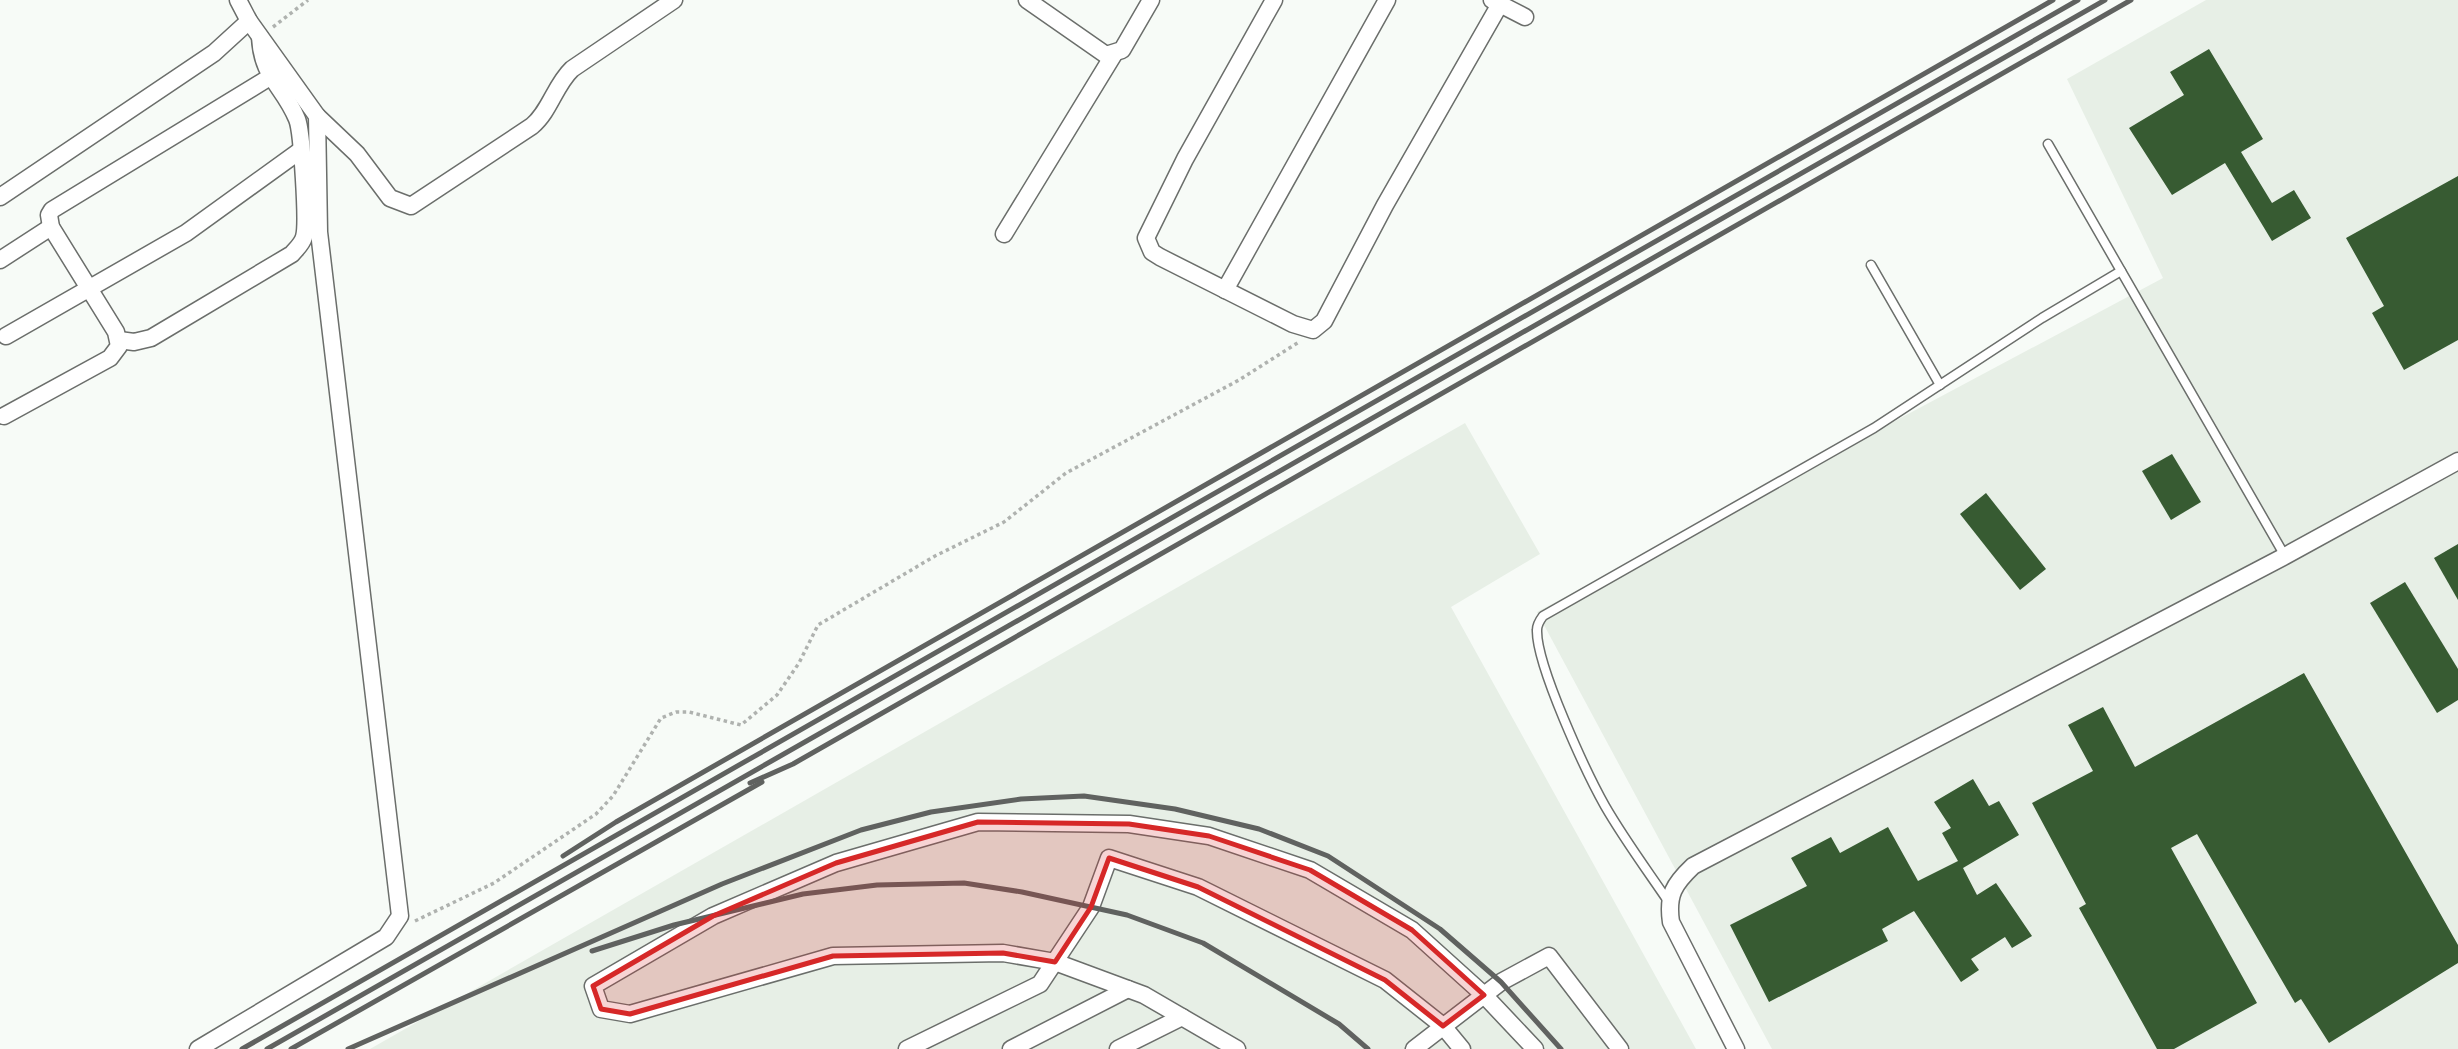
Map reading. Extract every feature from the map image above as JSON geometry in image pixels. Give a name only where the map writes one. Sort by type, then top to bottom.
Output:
[{"type":"street","points":[[238,0],[249,21],[317,116],[348,144],[390,198],[411,206],[532,126],[544,113],[561,81],[572,69],[674,0]]},
{"type":"street","points":[[1027,0],[1098,52],[1114,54]]},
{"type":"street","points":[[1004,234],[1114,54],[1129,40],[1152,0]]},
{"type":"street","points":[[1274,0],[1185,159],[1146,238],[1152,252],[1160,257],[1310,329],[1319,328],[1324,321],[1496,2],[1525,17]]},
{"type":"street","points":[[1225,290],[1387,0]]},
{"type":"street","points":[[0,197],[214,53],[249,21]]},
{"type":"street","points":[[120,340],[134,342],[151,338],[249,281],[300,246],[306,225],[296,116],[263,64],[260,37]]},
{"type":"street","points":[[120,340],[51,227],[49,215],[52,210],[270,76]]},
{"type":"street","points":[[198,1049],[386,937],[394,930],[400,916],[319,232],[317,116]]},
{"type":"street","points":[[6,336],[186,233],[301,150]]},
{"type":"street","points":[[0,260],[51,227]]},
{"type":"street","points":[[4,416],[110,358],[120,340]]},
{"type":"street","points":[[1736,1049],[1671,922],[1668,901],[1675,883],[1693,866],[2285,556],[2458,461]]},
{"type":"street","points":[[1232,1048],[1182,1017],[1128,989],[1055,962],[1003,953],[833,957],[630,1014],[601,1009],[593,986],[713,916],[824,868],[978,822],[1129,824],[1209,836],[1310,870],[1412,930],[1484,995],[1535,1049]]},
{"type":"street","points":[[907,1049],[1040,984],[1091,907],[1109,858],[1198,887],[1385,980],[1444,1026],[1462,1049]]},
{"type":"street","points":[[1414,1049],[1484,995],[1549,956],[1619,1049]]},
{"type":"street","points":[[1011,1049],[1128,989]]},
{"type":"street","points":[[1118,1049],[1182,1017]]},
{"type":"lane","points":[[2048,144],[2285,556]]},
{"type":"lane","points":[[1871,265],[1940,384]]},
{"type":"lane","points":[[1668,901],[1621,831],[1582,760],[1549,677],[1538,637],[1538,622],[1543,616],[1874,428],[2121,271]]},
{"type":"path","points":[[260,37],[308,0]]},
{"type":"path","points":[[394,930],[494,883],[596,814],[613,796],[661,718],[683,712],[736,726],[746,722],[777,695],[799,663],[818,625],[935,556],[1004,522],[1066,472],[1239,380],[1294,346],[1310,329]]},
{"type":"highlighted area","points":[[978,822],[1129,824],[1209,836],[1310,870],[1412,930],[1484,995],[1443,1026],[1385,980],[1198,887],[1109,858],[1091,907],[1055,962],[1003,953],[833,956],[630,1014],[601,1009],[593,986],[713,916],[836,863]]},
{"type":"shaded area","points":[[2206,0],[2458,0],[2458,1049],[1772,1049],[1537,612],[2163,278],[2067,79]]},
{"type":"shaded area","points":[[1465,423],[1540,554],[1451,607],[1696,1049],[370,1049]]},
{"type":"building","points":[[2209,49],[2263,139],[2241,152],[2272,203],[2294,190],[2311,218],[2272,241],[2225,163],[2172,195],[2129,128],[2184,95],[2170,72]]},
{"type":"building","points":[[2458,176],[2458,340],[2404,370],[2372,313],[2384,306],[2346,238]]},
{"type":"building","points":[[2172,454],[2201,502],[2171,520],[2142,471]]},
{"type":"building","points":[[1986,493],[2046,569],[2020,590],[1960,514]]},
{"type":"building","points":[[2458,544],[2458,600],[2434,558]]},
{"type":"building","points":[[2405,582],[2458,669],[2458,700],[2437,713],[2370,603]]},
{"type":"building","points":[[2304,673],[2458,945],[2458,963],[2329,1043],[2301,999],[2295,1003],[2197,834],[2171,848],[2257,1003],[2174,1049],[2157,1049],[2079,908],[2086,904],[2032,803],[2093,771],[2068,725],[2103,707],[2135,767]]},
{"type":"building","points":[[1973,779],[1989,806],[1999,801],[2019,835],[1963,868],[1977,895],[1996,883],[2032,936],[2012,948],[2005,937],[1971,959],[1979,970],[1961,982],[1914,911],[1882,929],[1888,941],[1769,1002],[1730,925],[1807,886],[1791,858],[1831,837],[1840,853],[1888,827],[1918,881],[1958,861],[1942,833],[1951,828],[1934,802]]},
{"type":"railway","points":[[563,856],[616,822],[2053,0]]},
{"type":"railway","points":[[242,1049],[2078,0]]},
{"type":"railway","points":[[267,1049],[2105,0]]},
{"type":"railway","points":[[750,783],[793,764],[2131,0]]},
{"type":"railway","points":[[291,1049],[762,782]]},
{"type":"railway","points":[[348,1049],[722,884],[861,830],[931,812],[1021,799],[1084,796],[1175,809],[1259,829],[1328,856],[1440,929],[1501,982],[1561,1049]]},
{"type":"railway","points":[[592,951],[674,925],[803,894],[877,885],[964,883],[1022,892],[1127,915],[1203,943],[1339,1024],[1368,1049]]}]
